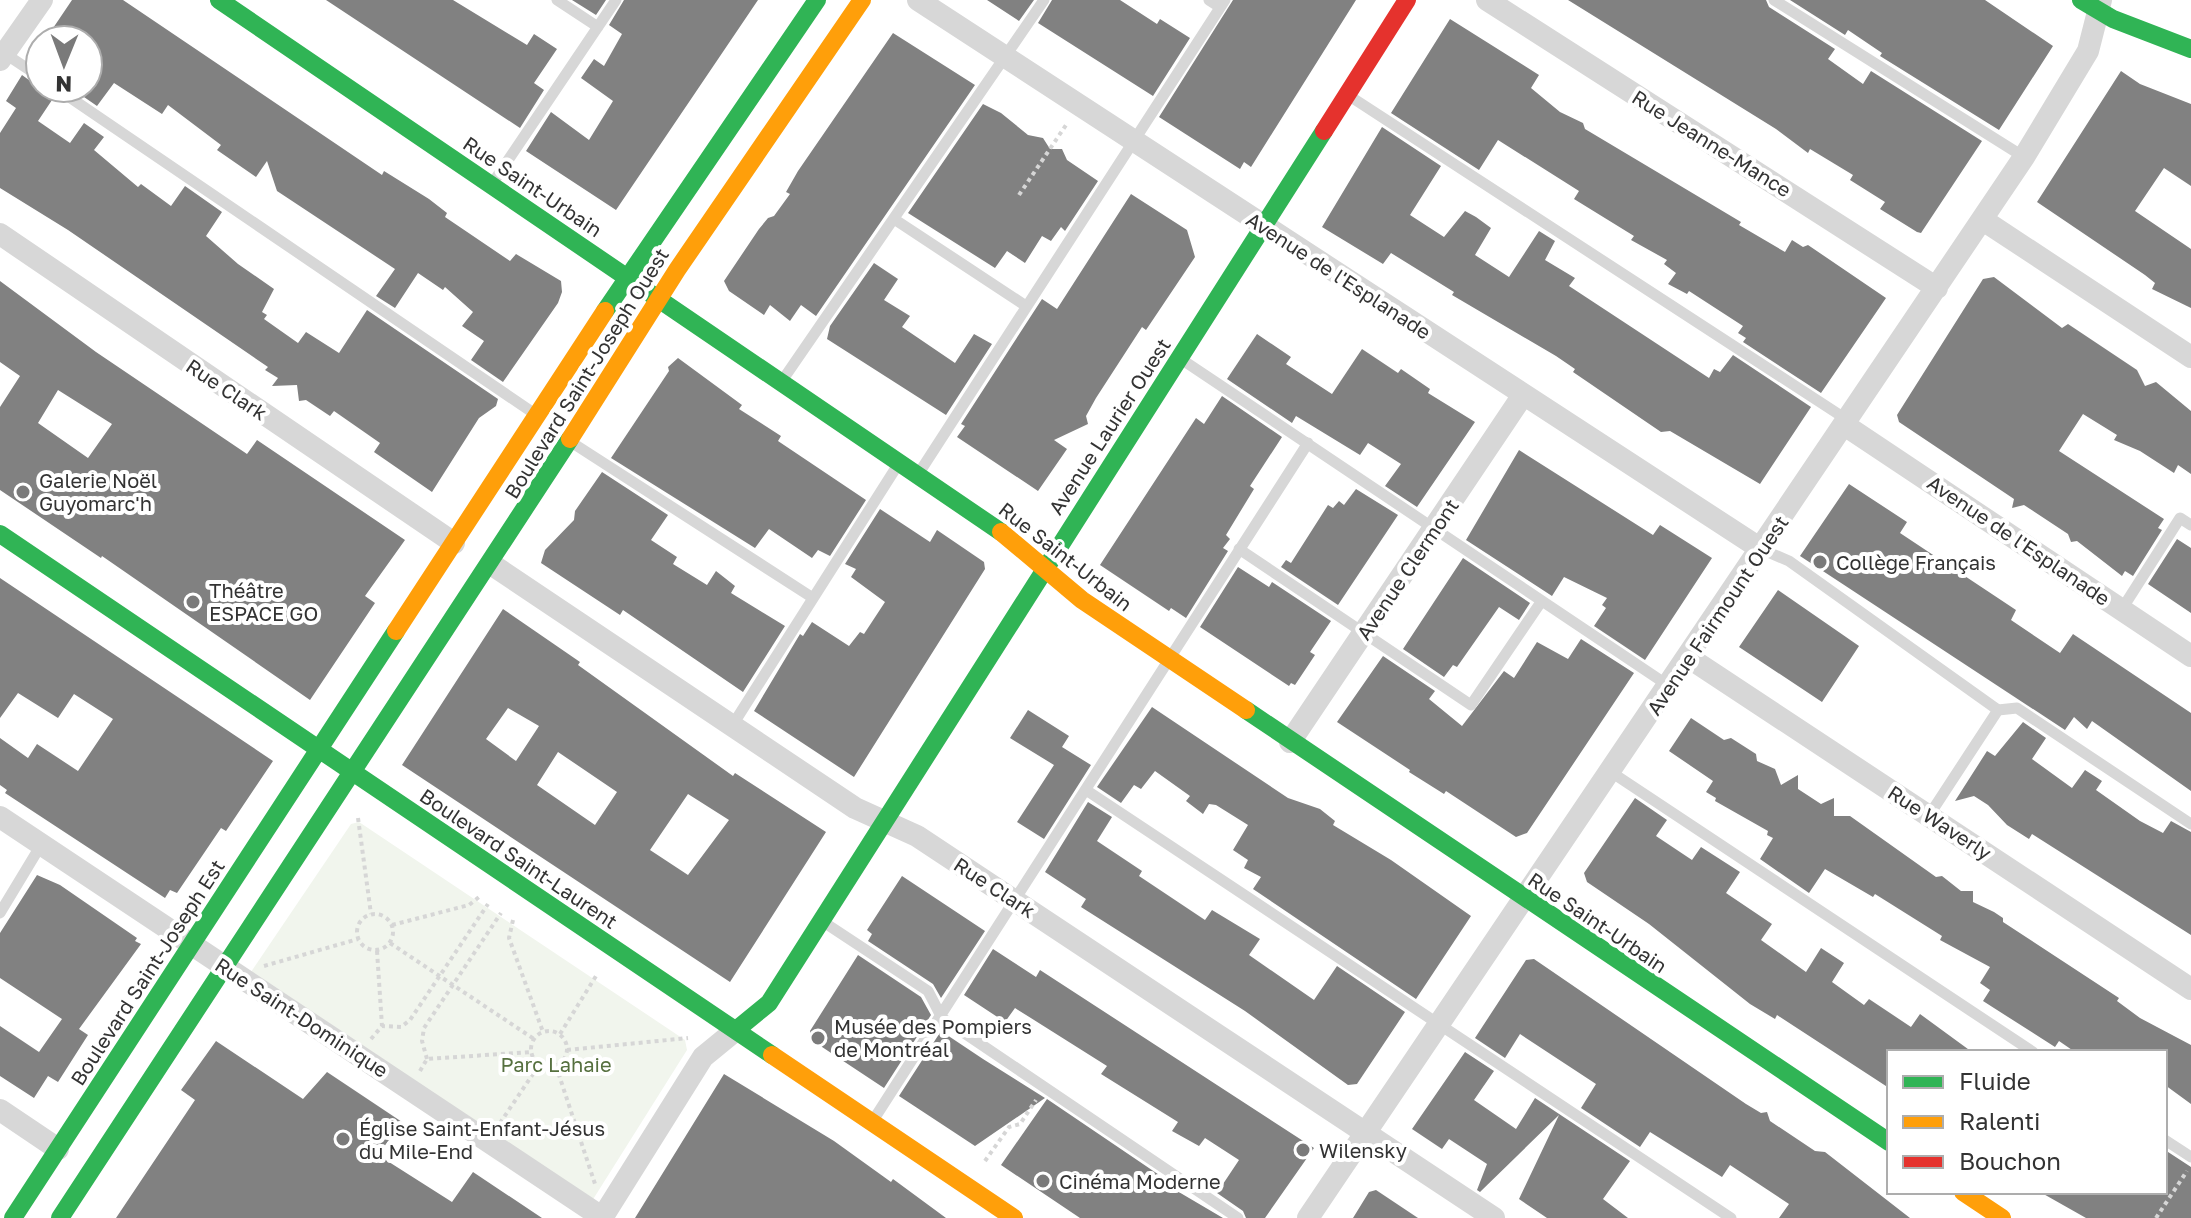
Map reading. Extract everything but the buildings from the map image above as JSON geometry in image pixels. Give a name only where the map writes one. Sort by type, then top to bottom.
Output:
[{"type":"main road","name":"Boulevard Saint-Joseph Ouest","points":[[318,750],[628,278],[817,0]]},
{"type":"main road","name":"Boulevard Saint-Joseph Ouest","points":[[352,772],[491,564],[659,300],[862,0]]},
{"type":"main road","name":"Avenue Laurier Ouest","points":[[736,1030],[769,1003],[887,822],[1407,0]]},
{"type":"main road","name":"Rue Saint-Urbain","points":[[227,2],[1019,546],[1082,600],[1887,1141]]},
{"type":"main road","points":[[2094,4],[2191,49]]},
{"type":"main road","name":"Boulevard Saint-Laurent","points":[[0,534],[1014,1218]]},
{"type":"main road","name":"Boulevard Saint-Joseph Est","points":[[13,1218],[318,750]]},
{"type":"main road","points":[[60,1218],[352,772]]},
{"type":"main road","points":[[1966,1194],[2002,1218]]},
{"type":"street","points":[[1,54],[42,0]]},
{"type":"street","name":"Avenue de l'Esplanade","points":[[918,0],[1761,549]]},
{"type":"street","name":"Rue Jeanne-Mance","points":[[1487,0],[1937,288]]},
{"type":"street","name":"Avenue Fairmount Ouest","points":[[1308,1218],[2024,157],[2091,44],[2094,4]]},
{"type":"street","points":[[1983,220],[2191,357]]},
{"type":"street","name":"Rue Clark","points":[[0,234],[454,543]]},
{"type":"street","name":"Avenue Clermont","points":[[1290,742],[1523,395]]},
{"type":"street","name":"Avenue de l'Esplanade","points":[[1847,423],[2191,656]]},
{"type":"street","name":"Rue Clark","points":[[491,564],[855,808],[917,836],[1494,1218]]},
{"type":"street","name":"Rue Waverly","points":[[1688,657],[2191,989]]},
{"type":"street","name":"Rue Saint-Dominique","points":[[0,817],[602,1218]]},
{"type":"street","points":[[602,1218],[703,1057],[736,1030]]},
{"type":"street","points":[[0,1110],[58,1149]]},
{"type":"lane","points":[[557,0],[598,27]]},
{"type":"lane","points":[[492,185],[616,0]]},
{"type":"lane","points":[[781,383],[1044,0]]},
{"type":"lane","points":[[918,476],[1223,4],[1209,0]]},
{"type":"lane","points":[[1774,0],[2024,157]]},
{"type":"lane","points":[[1,54],[24,68]]},
{"type":"lane","points":[[1347,94],[1847,423]]},
{"type":"lane","points":[[79,104],[539,417]]},
{"type":"lane","points":[[894,219],[1026,306]]},
{"type":"lane","points":[[1179,358],[1669,686]]},
{"type":"lane","points":[[570,442],[813,598]]},
{"type":"lane","points":[[872,1123],[1308,443]]},
{"type":"lane","points":[[732,726],[899,463]]},
{"type":"lane","points":[[2122,609],[2180,518],[2191,525]]},
{"type":"lane","points":[[1239,549],[1471,705],[1541,602]]},
{"type":"lane","points":[[1761,549],[1789,561],[1998,710],[2017,708],[2191,824]]},
{"type":"lane","points":[[1930,814],[1998,710]]},
{"type":"lane","points":[[1611,772],[2030,1050]]},
{"type":"lane","points":[[1086,790],[1731,1218]]},
{"type":"lane","points":[[0,913],[41,845]]},
{"type":"lane","points":[[0,886],[12,894]]},
{"type":"lane","points":[[821,921],[928,991],[942,1018],[1238,1218]]},
{"type":"lane","points":[[2167,1141],[2191,1157]]},
{"type":"path","points":[[1019,195],[1066,125]]},
{"type":"path","points":[[356,812],[371,914]]},
{"type":"path","points":[[392,925],[469,905],[479,897]]},
{"type":"path","points":[[382,1026],[405,1025],[488,904]]},
{"type":"path","points":[[409,1087],[427,1059],[422,1041],[424,1028],[501,913]]},
{"type":"path","points":[[371,914],[385,917],[392,925],[390,943],[377,951],[364,948],[358,939],[360,922],[371,914]]},
{"type":"path","points":[[513,920],[509,938],[543,1032]]},
{"type":"path","points":[[253,968],[358,939]]},
{"type":"path","points":[[390,943],[534,1039]]},
{"type":"path","points":[[360,1054],[382,1026],[377,951]]},
{"type":"path","points":[[560,1034],[596,976]]},
{"type":"path","points":[[539,1065],[531,1052],[534,1039],[543,1032],[560,1034]]},
{"type":"path","points":[[539,1065],[556,1066],[564,1060],[567,1050],[560,1034]]},
{"type":"path","points":[[567,1050],[692,1037]]},
{"type":"path","points":[[427,1059],[531,1052]]},
{"type":"path","points":[[487,1144],[539,1065]]},
{"type":"path","points":[[556,1066],[597,1192]]},
{"type":"path","points":[[985,1161],[1009,1127],[1020,1124],[1046,1086]]},
{"type":"path","points":[[2156,1218],[2191,1166]]},
{"type":"green space","name":"Parc Lahaie","points":[[359,822],[685,1040],[687,1050],[592,1201],[251,972],[351,824]]},
{"type":"traffic: fast","points":[[219,0],[1001,532]]},
{"type":"traffic: fast","points":[[605,311],[817,0]]},
{"type":"traffic: fast","points":[[2081,0],[2113,19],[2191,49]]},
{"type":"traffic: fast","points":[[736,1030],[769,1003],[1324,131]]},
{"type":"traffic: fast","points":[[60,1218],[570,439]]},
{"type":"traffic: fast","points":[[0,534],[772,1055]]},
{"type":"traffic: fast","points":[[13,1218],[396,631]]},
{"type":"traffic: fast","points":[[1246,710],[1887,1141]]},
{"type":"traffic: slow","points":[[570,439],[677,270],[862,0]]},
{"type":"traffic: slow","points":[[396,631],[605,311]]},
{"type":"traffic: slow","points":[[1001,532],[1082,600],[1246,710]]},
{"type":"traffic: slow","points":[[772,1055],[1014,1218]]},
{"type":"traffic: slow","points":[[1966,1194],[2002,1218]]},
{"type":"traffic: jam","points":[[1324,131],[1407,0]]},
{"type":"place","name":"Galerie Noël Guyomarc'h","points":[[23,492]]},
{"type":"place","name":"Collège Français","points":[[1820,562]]},
{"type":"place","name":"Théâtre ESPACE GO","points":[[193,602]]},
{"type":"place","name":"Musée des Pompiers de Montréal","points":[[818,1038]]},
{"type":"place","name":"Église Saint-Enfant-Jésus du Mile-End","points":[[343,1139]]},
{"type":"place","name":"Wilensky","points":[[1303,1150]]},
{"type":"place","name":"Cinéma Moderne","points":[[1043,1181]]}]
